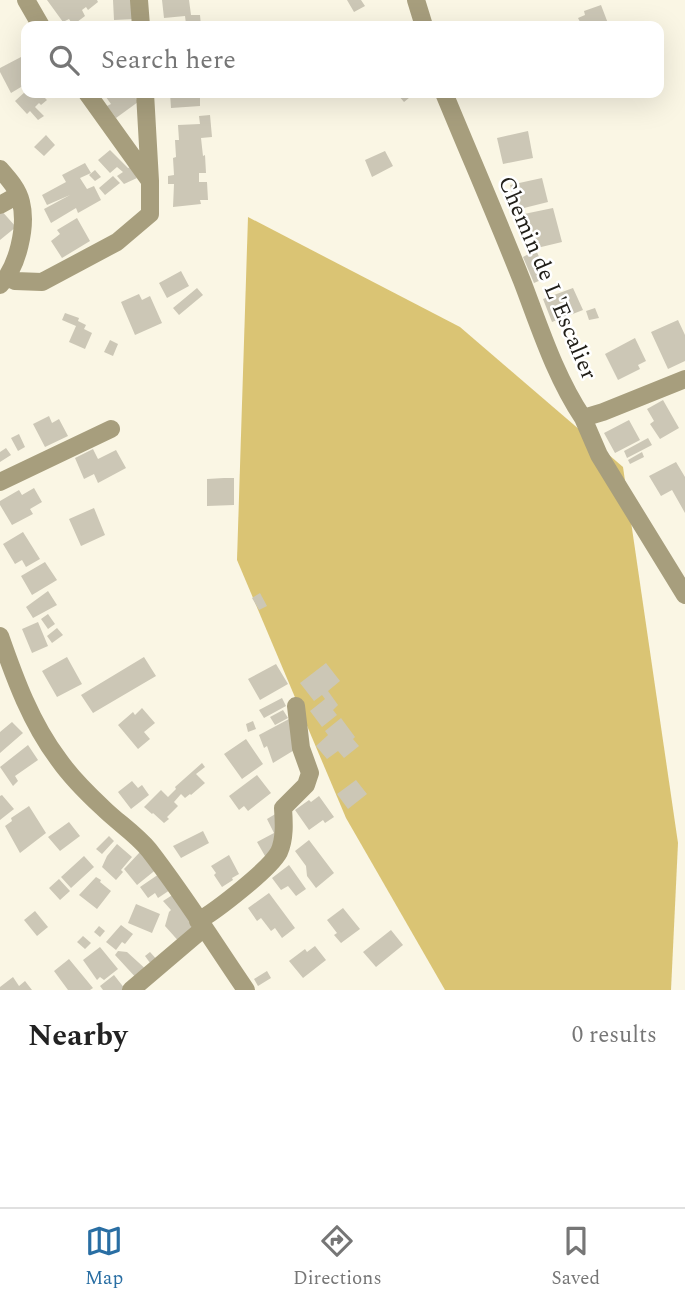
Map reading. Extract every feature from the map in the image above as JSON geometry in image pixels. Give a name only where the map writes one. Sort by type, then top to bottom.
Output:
[{"type":"street","points":[[26,0],[38,21]]},
{"type":"street","points":[[139,0],[141,21]]},
{"type":"street","points":[[416,0],[422,21]]},
{"type":"street","points":[[91,98],[150,181]]},
{"type":"street","points":[[0,169],[21,201],[23,225],[16,259],[4,281],[42,282],[117,242],[150,214],[145,98]]},
{"type":"street","name":"Chemin de L'Escalier","points":[[446,98],[522,281],[548,352],[583,418],[685,379]]},
{"type":"street","points":[[0,205],[18,195]]},
{"type":"street","points":[[583,418],[599,455],[685,595]]},
{"type":"street","points":[[0,482],[111,429]]},
{"type":"street","points":[[0,636],[15,679],[34,720],[59,761],[101,807],[146,847],[188,903],[246,990]]},
{"type":"street","points":[[131,990],[210,914],[271,864],[279,852],[283,836],[284,808],[306,785],[310,773],[301,748],[296,706]]},
{"type":"shaded area","points":[[248,217],[460,327],[623,467],[678,843],[671,990],[445,990],[346,818],[237,560]]},
{"type":"building","points":[[47,0],[97,0],[88,10],[86,7],[82,10],[85,16],[78,21],[62,21]]},
{"type":"building","points":[[113,0],[134,0],[136,19],[114,20]]},
{"type":"building","points":[[162,0],[189,0],[191,15],[200,15],[201,21],[186,21],[185,16],[164,18]]},
{"type":"building","points":[[347,0],[361,0],[365,6],[354,12]]},
{"type":"building","points":[[601,5],[607,21],[580,21],[578,18],[585,15],[584,11]]},
{"type":"building","points":[[21,57],[21,87],[11,93],[0,68]]},
{"type":"building","points":[[21,96],[21,98],[45,98],[47,100],[35,107],[44,116],[38,120],[30,111],[27,114],[15,101]]},
{"type":"building","points":[[107,98],[136,98],[138,102],[116,118],[107,106],[111,104]]},
{"type":"building","points":[[170,98],[200,98],[200,106],[171,108]]},
{"type":"building","points":[[210,115],[212,137],[201,138],[206,173],[199,173],[199,182],[207,182],[208,200],[200,200],[201,204],[173,207],[174,184],[168,184],[168,176],[174,175],[173,158],[176,157],[175,140],[179,140],[178,125],[200,124],[199,116]]},
{"type":"building","points":[[528,131],[533,158],[503,164],[497,138]]},
{"type":"building","points":[[46,135],[55,145],[44,156],[34,147]]},
{"type":"building","points":[[110,150],[128,168],[131,167],[137,178],[124,184],[117,176],[123,172],[117,167],[110,173],[98,160]]},
{"type":"building","points":[[385,151],[393,166],[372,177],[365,160]]},
{"type":"building","points":[[85,163],[91,173],[80,178],[87,189],[94,186],[101,200],[78,213],[76,208],[51,223],[44,209],[70,195],[47,205],[42,195],[66,182],[62,175]]},
{"type":"building","points":[[95,170],[101,177],[95,181],[89,175]]},
{"type":"building","points":[[113,176],[120,183],[105,195],[99,188]]},
{"type":"building","points":[[542,178],[548,202],[516,210],[514,202],[519,200],[517,192],[512,193],[510,185]]},
{"type":"building","points":[[553,208],[562,242],[537,248],[534,237],[530,238],[524,214]]},
{"type":"building","points":[[0,209],[16,227],[0,240]]},
{"type":"building","points":[[77,218],[90,241],[62,258],[51,241],[60,234],[57,230]]},
{"type":"building","points":[[536,250],[548,277],[534,283],[523,257]]},
{"type":"building","points":[[181,271],[189,286],[167,298],[159,283]]},
{"type":"building","points":[[197,288],[203,295],[179,315],[173,308]]},
{"type":"building","points":[[573,288],[583,310],[552,322],[543,299]]},
{"type":"building","points":[[139,294],[142,300],[150,296],[162,323],[135,335],[121,302]]},
{"type":"building","points":[[595,308],[599,318],[589,320],[586,311]]},
{"type":"building","points":[[65,313],[79,318],[78,321],[86,325],[84,329],[92,333],[85,349],[69,342],[76,326],[62,320]]},
{"type":"building","points":[[678,320],[685,335],[685,361],[668,369],[651,332]]},
{"type":"building","points":[[635,338],[646,361],[638,365],[640,369],[618,380],[605,354]]},
{"type":"building","points":[[110,340],[118,344],[113,356],[104,352]]},
{"type":"building","points":[[663,400],[679,428],[660,439],[650,424],[654,421],[647,409]]},
{"type":"building","points":[[49,416],[52,423],[59,419],[68,436],[45,447],[33,424]]},
{"type":"building","points":[[629,420],[640,440],[615,453],[604,433]]},
{"type":"building","points":[[19,434],[25,447],[18,451],[11,438]]},
{"type":"building","points":[[648,438],[652,445],[627,458],[624,451]]},
{"type":"building","points":[[6,448],[11,455],[0,462],[0,452]]},
{"type":"building","points":[[93,449],[98,459],[116,450],[126,468],[98,483],[94,474],[84,479],[75,458]]},
{"type":"building","points":[[642,452],[644,457],[630,464],[628,460]]},
{"type":"building","points":[[676,462],[685,477],[685,513],[672,490],[661,496],[649,476]]},
{"type":"building","points":[[234,478],[234,505],[207,506],[207,479]]},
{"type":"building","points":[[34,488],[42,502],[30,509],[33,514],[12,525],[0,501],[19,490],[22,495]]},
{"type":"building","points":[[94,508],[105,535],[81,546],[69,519]]},
{"type":"building","points":[[23,532],[40,559],[26,567],[22,560],[15,564],[3,544]]},
{"type":"building","points":[[45,562],[57,580],[32,595],[21,576]]},
{"type":"building","points":[[48,591],[57,605],[33,618],[26,607]]},
{"type":"building","points":[[260,593],[267,606],[259,610],[252,598]]},
{"type":"building","points":[[48,614],[55,624],[48,629],[41,619]]},
{"type":"building","points":[[38,622],[48,646],[32,653],[22,629]]},
{"type":"building","points":[[57,628],[63,635],[52,643],[47,636]]},
{"type":"building","points":[[67,657],[82,684],[57,697],[42,671]]},
{"type":"building","points":[[144,657],[156,676],[93,713],[81,695]]},
{"type":"building","points":[[326,663],[340,681],[328,691],[338,705],[333,710],[337,715],[322,727],[310,711],[325,699],[322,695],[314,701],[300,683]]},
{"type":"building","points":[[276,664],[288,684],[260,700],[248,679]]},
{"type":"building","points":[[282,698],[286,706],[264,718],[259,710]]},
{"type":"building","points":[[142,708],[155,723],[144,732],[150,739],[138,749],[118,725]]},
{"type":"building","points":[[283,710],[288,718],[275,725],[270,717]]},
{"type":"building","points":[[341,718],[359,746],[344,758],[338,751],[327,759],[316,746],[328,735],[325,731]]},
{"type":"building","points":[[289,719],[299,743],[296,749],[273,763],[267,746],[264,748],[259,735]]},
{"type":"building","points":[[253,721],[256,729],[248,732],[246,724]]},
{"type":"building","points":[[12,722],[23,733],[0,753],[0,732]]},
{"type":"building","points":[[246,739],[263,764],[242,779],[224,754]]},
{"type":"building","points":[[28,745],[38,760],[15,776],[18,781],[13,786],[0,767]]},
{"type":"building","points":[[202,763],[205,767],[196,774],[205,783],[185,798],[181,794],[174,802],[178,806],[164,823],[144,807],[161,790],[168,797],[175,787]]},
{"type":"building","points":[[257,775],[271,793],[248,811],[244,806],[239,810],[229,796]]},
{"type":"building","points":[[356,780],[367,794],[348,809],[337,794]]},
{"type":"building","points":[[132,781],[138,788],[142,785],[149,795],[131,809],[118,792]]},
{"type":"building","points":[[0,796],[14,809],[0,820]]},
{"type":"building","points":[[319,796],[334,817],[325,823],[323,820],[309,830],[295,810]]},
{"type":"building","points":[[29,806],[46,833],[20,853],[5,826],[12,821],[11,818]]},
{"type":"building","points":[[277,813],[284,837],[269,863],[257,842],[274,833],[267,819]]},
{"type":"building","points":[[69,822],[80,836],[60,851],[48,837]]},
{"type":"building","points":[[203,831],[209,843],[181,858],[173,846]]},
{"type":"building","points":[[109,836],[114,841],[102,854],[96,849]]},
{"type":"building","points":[[309,840],[334,873],[316,888],[307,876],[306,866],[295,851]]},
{"type":"building","points":[[117,844],[132,857],[116,880],[102,867]]},
{"type":"building","points":[[140,852],[158,868],[137,885],[124,869]]},
{"type":"building","points":[[229,855],[239,874],[222,887],[211,866]]},
{"type":"building","points":[[84,856],[94,867],[71,888],[61,877]]},
{"type":"building","points":[[289,865],[306,889],[296,896],[288,886],[281,890],[272,878]]},
{"type":"building","points":[[159,874],[170,890],[158,898],[155,893],[148,898],[140,887]]},
{"type":"building","points":[[96,877],[111,891],[97,909],[79,895]]},
{"type":"building","points":[[59,879],[70,891],[60,900],[49,888]]},
{"type":"building","points":[[269,893],[295,928],[282,938],[275,928],[271,931],[261,918],[257,921],[248,908]]},
{"type":"building","points":[[174,894],[199,922],[182,945],[165,926],[171,910],[163,901]]},
{"type":"building","points":[[136,904],[160,914],[152,933],[128,923]]},
{"type":"building","points":[[343,908],[360,929],[341,943],[327,920]]},
{"type":"building","points":[[35,911],[48,927],[37,936],[24,920]]},
{"type":"building","points":[[121,925],[133,934],[116,950],[106,942]]},
{"type":"building","points":[[99,926],[105,931],[100,937],[94,932]]},
{"type":"building","points":[[391,930],[403,945],[376,967],[363,952]]},
{"type":"building","points":[[83,936],[91,943],[85,949],[77,942]]},
{"type":"building","points":[[315,946],[326,960],[303,978],[289,961],[305,949],[307,952]]},
{"type":"building","points":[[100,947],[118,969],[104,980],[100,977],[97,980],[83,960]]},
{"type":"building","points":[[118,951],[127,952],[149,972],[139,981],[115,955]]},
{"type":"building","points":[[150,952],[159,962],[153,967],[145,956]]},
{"type":"building","points":[[69,959],[93,988],[68,990],[54,971]]},
{"type":"building","points":[[267,971],[271,978],[258,986],[254,979]]},
{"type":"building","points":[[114,975],[125,989],[103,990],[100,986]]},
{"type":"building","points":[[13,977],[19,986],[25,981],[32,990],[0,990],[0,987]]}]
